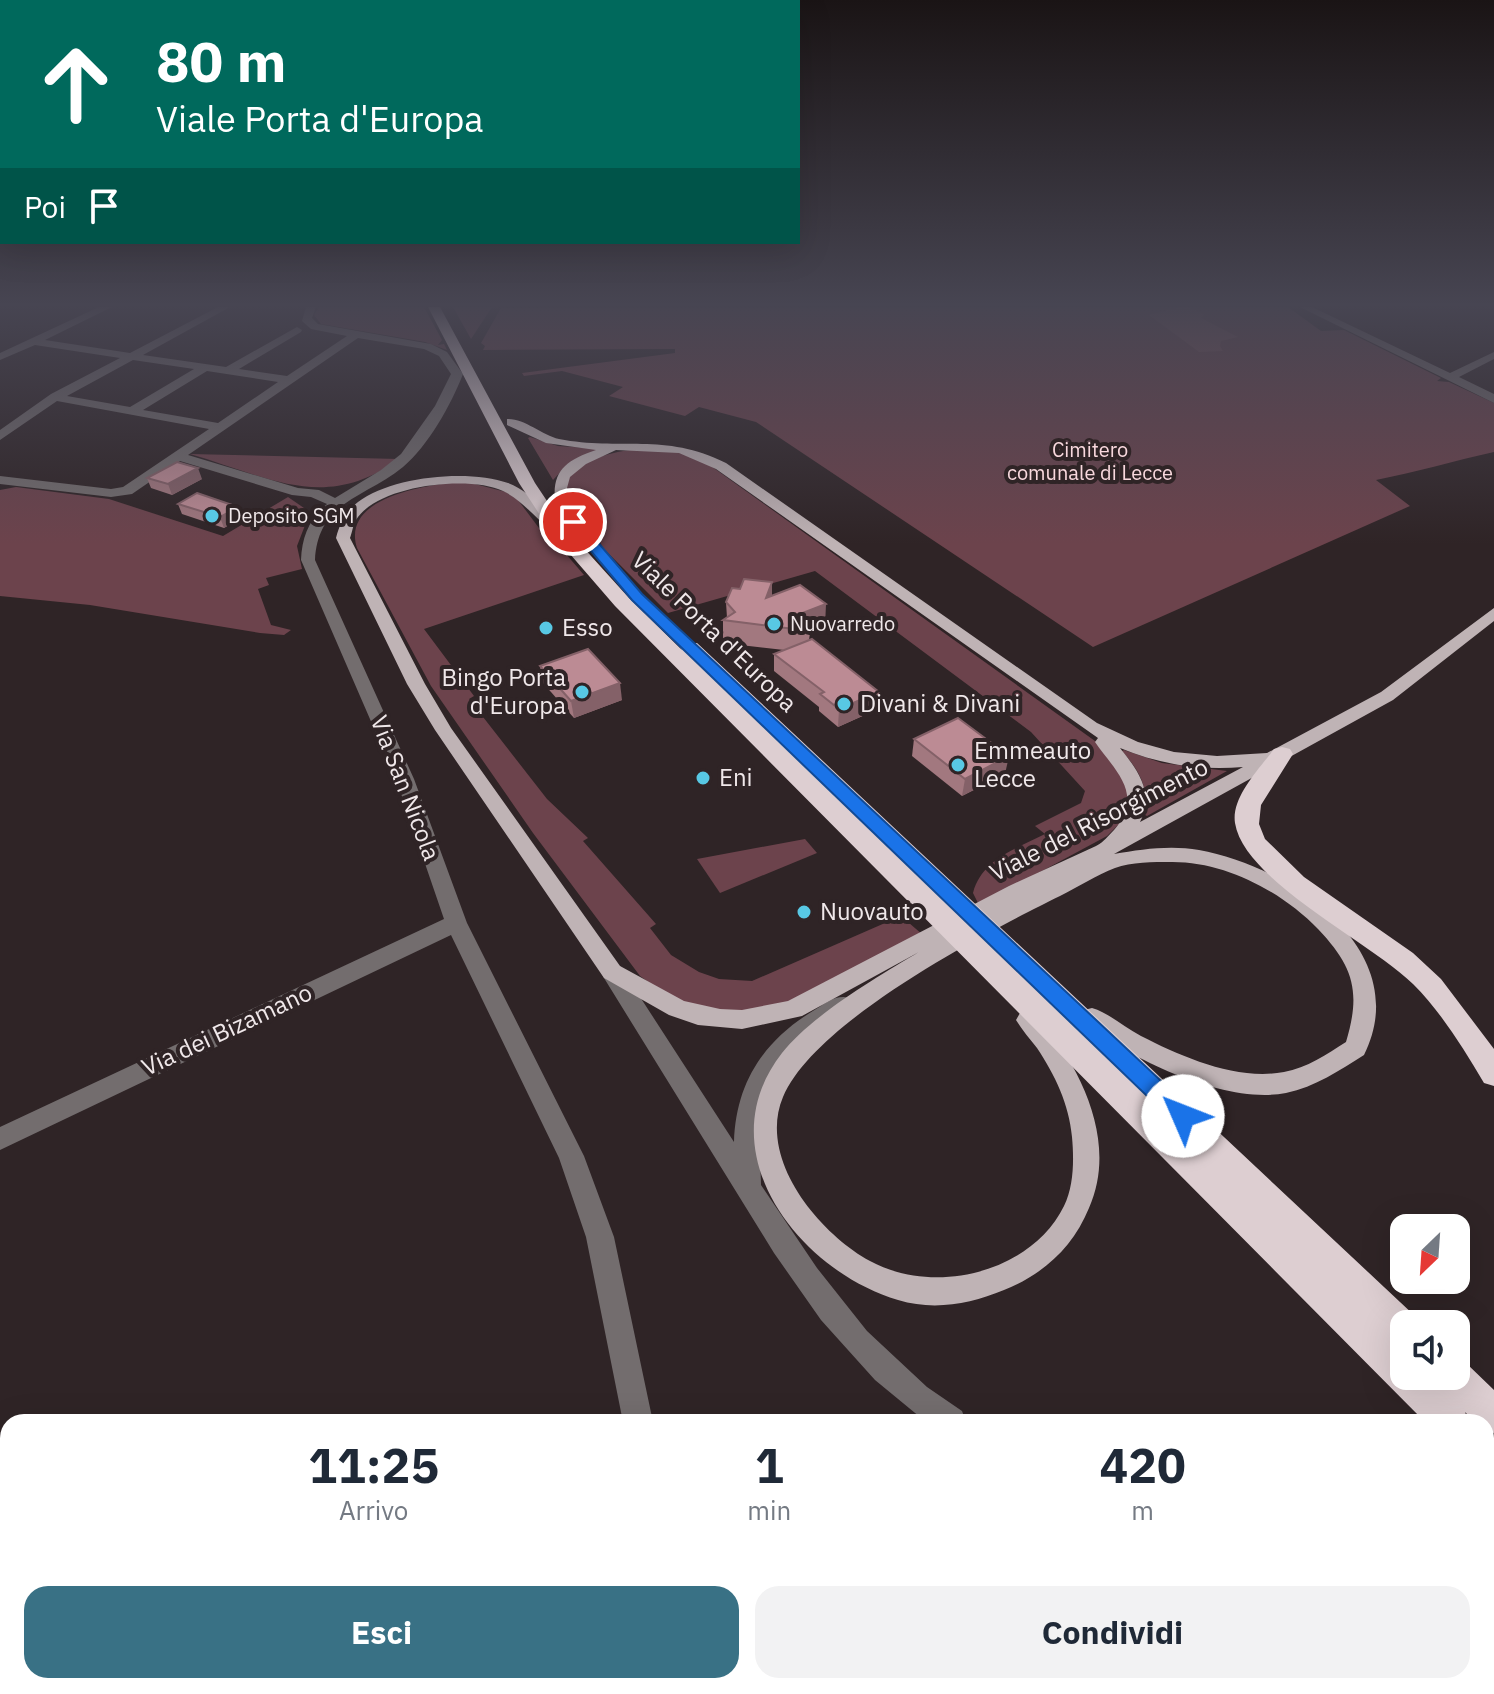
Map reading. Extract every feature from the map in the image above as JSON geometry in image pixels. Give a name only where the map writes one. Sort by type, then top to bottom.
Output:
[{"type":"highway","name":"Viale Porta d'Europa","points":[[476,386],[527,483],[560,518],[633,613],[995,954]]},
{"type":"highway","name":"Viale Porta d'Europa","points":[[489,386],[511,422],[560,518]]},
{"type":"highway","points":[[1282,754],[1248,809],[1247,825],[1255,843],[1277,868],[1419,973],[1459,1018],[1494,1074]]},
{"type":"highway","points":[[995,954],[1390,1316]]},
{"type":"highway","points":[[995,954],[1390,1362]]},
{"type":"highway","points":[[1418,1390],[1443,1414]]},
{"type":"highway","points":[[1468,1390],[1493,1414]]},
{"type":"main road","points":[[511,422],[555,442],[679,447],[709,459],[1091,727],[1126,747],[1169,759],[1229,764],[1282,754]]},
{"type":"main road","points":[[626,446],[589,458],[568,471],[561,481],[560,518],[516,491],[484,481],[442,480],[400,489],[364,504],[349,516],[343,538],[416,684],[444,730],[612,972],[647,996],[686,1014],[723,1021],[761,1019],[794,1009],[904,960]]},
{"type":"main road","name":"Viale del Risorgimento","points":[[904,960],[1022,897],[1108,856],[1387,696],[1494,613]]},
{"type":"main road","points":[[1091,727],[1128,769],[1138,796],[1130,823],[1108,856]]},
{"type":"main road","points":[[995,954],[1105,1028],[1153,1054],[1199,1070],[1280,1084],[1317,1073],[1356,1048],[1365,1017],[1365,984],[1348,949],[1297,901],[1264,879],[1228,863],[1198,856],[1108,856]]},
{"type":"main road","points":[[904,960],[813,1037],[787,1064],[772,1092],[765,1123],[768,1160],[782,1193],[799,1219],[832,1252],[861,1273],[901,1287],[937,1293],[981,1286],[1017,1271],[1051,1247],[1071,1221],[1083,1190],[1087,1156],[1085,1121],[1068,1079],[1048,1042],[996,984],[995,954]]},
{"type":"street","points":[[0,436],[76,386]]},
{"type":"street","points":[[130,412],[174,386]]},
{"type":"street","points":[[0,480],[120,494],[278,386]]},
{"type":"street","name":"Via San Nicola","points":[[450,386],[410,453],[336,503],[319,520],[309,541],[308,560],[405,779],[456,923],[571,1156],[600,1237],[636,1414]]},
{"type":"street","points":[[1466,386],[1494,399]]},
{"type":"street","points":[[55,397],[217,427]]},
{"type":"street","points":[[177,456],[336,503]]},
{"type":"street","points":[[306,495],[362,486]]},
{"type":"street","points":[[306,495],[319,513],[319,520]]},
{"type":"street","name":"Via dei Bizamano","points":[[0,1139],[456,923]]},
{"type":"street","points":[[750,1190],[745,1152],[746,1122],[755,1083],[775,1052],[805,1025],[904,960]]},
{"type":"street","points":[[612,972],[750,1190],[768,1224],[818,1295],[862,1349],[939,1414]]},
{"type":"green space","name":"Cimitero comunale di Lecce","points":[[619,386],[1458,386],[1494,403],[1494,452],[1376,480],[1410,506],[1093,647],[756,422],[699,407],[685,416],[609,396],[623,387]]},
{"type":"green space","points":[[530,437],[558,446],[604,449],[566,466],[553,480]]},
{"type":"green space","points":[[639,449],[674,451],[704,461],[1095,741],[1113,758],[1129,793],[1121,822],[1107,836],[979,905],[973,893],[977,881],[992,863],[1045,834],[1035,826],[1081,803],[1085,791],[1031,732],[815,571],[668,613],[603,548],[592,527],[570,500],[565,483],[588,462],[608,454]]},
{"type":"green space","points":[[190,454],[399,459],[372,475],[346,484],[321,487],[271,480]]},
{"type":"green space","points":[[447,483],[471,483],[506,492],[518,500],[542,532],[554,540],[584,575],[424,629],[474,696],[469,699],[547,799],[588,838],[583,841],[656,924],[650,928],[671,955],[699,972],[719,979],[752,981],[901,916],[923,935],[794,1004],[760,1011],[714,1011],[672,999],[640,976],[533,833],[431,686],[357,548],[355,532],[360,519],[370,508],[400,493]]},
{"type":"green space","points":[[16,487],[109,499],[223,536],[288,497],[309,515],[297,546],[302,569],[266,578],[269,585],[258,589],[271,625],[291,630],[284,635],[260,633],[90,605],[0,596],[0,490]]},
{"type":"green space","points":[[1124,750],[1162,763],[1227,771],[1147,816],[1143,814],[1145,796],[1142,780]]},
{"type":"green space","points":[[805,839],[817,853],[720,893],[697,859]]},
{"type":"building","points":[[177,462],[198,468],[168,484],[147,478]]},
{"type":"building","points":[[197,493],[238,507],[220,517],[178,504]]},
{"type":"building","points":[[744,579],[772,582],[766,598],[800,585],[826,604],[792,617],[810,631],[723,620],[735,612],[726,602],[732,588],[740,589]]},
{"type":"building","points":[[812,639],[879,692],[839,709],[820,694],[824,692],[774,654]]},
{"type":"building","points":[[588,649],[620,683],[571,701],[540,666]]},
{"type":"building","points":[[958,718],[1009,756],[965,779],[914,739]]},
{"type":"place","name":"Deposito SGM","points":[[212,516]]},
{"type":"place","name":"Nuovarredo","points":[[774,624]]},
{"type":"place","name":"Esso","points":[[546,628]]},
{"type":"place","name":"Bingo Porta d'Europa","points":[[582,692]]},
{"type":"place","name":"Divani & Divani","points":[[844,704]]},
{"type":"place","name":"Emmeauto Lecce","points":[[958,765]]},
{"type":"place","name":"Eni","points":[[703,778]]},
{"type":"place","name":"Nuovauto","points":[[804,912]]},
{"type":"route","points":[[573,522],[637,597],[1183,1116]]}]
